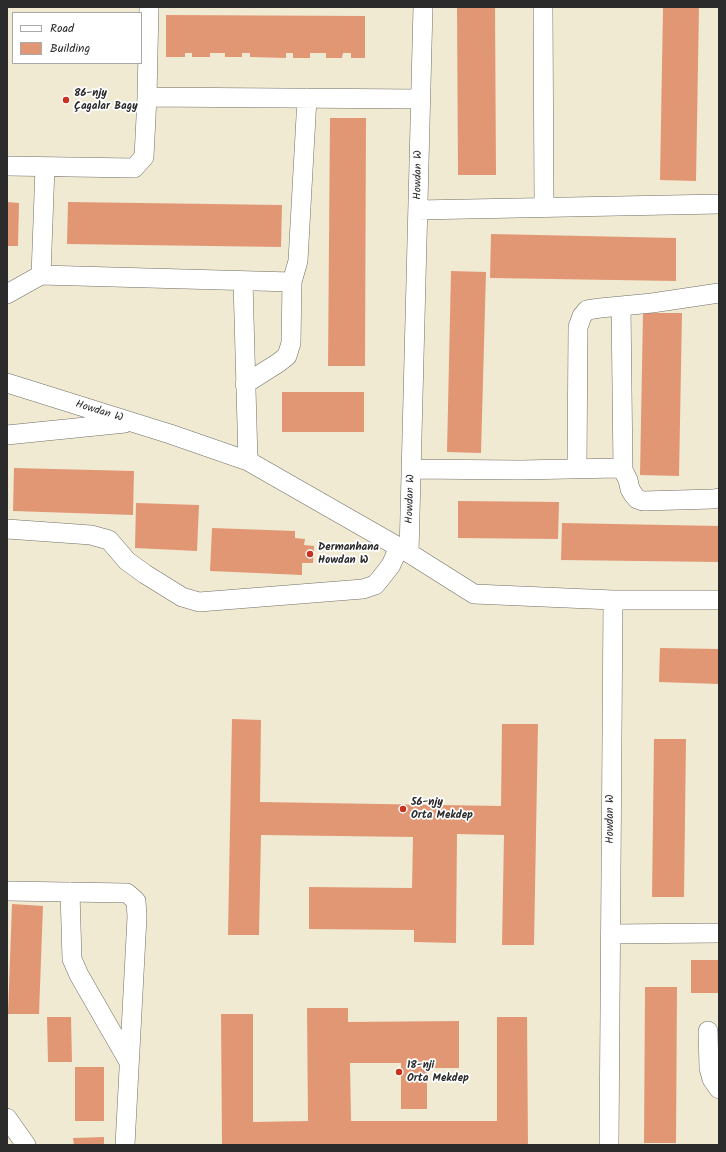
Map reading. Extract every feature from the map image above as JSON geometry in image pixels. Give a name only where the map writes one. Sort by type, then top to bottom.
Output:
[{"type":"street","points":[[7,166],[134,168],[144,157],[148,97],[149,7]]},
{"type":"street","name":"Howdan W","points":[[7,383],[133,422],[248,461],[404,550],[412,469],[423,7]]},
{"type":"street","points":[[543,7],[544,207]]},
{"type":"street","points":[[148,97],[420,99]]},
{"type":"street","points":[[245,384],[287,356],[291,343],[292,282],[298,261],[307,98]]},
{"type":"street","points":[[41,275],[45,167]]},
{"type":"street","points":[[418,210],[719,204]]},
{"type":"street","points":[[7,294],[41,275],[292,282]]},
{"type":"street","points":[[244,281],[245,384],[248,461]]},
{"type":"street","points":[[577,469],[578,327],[582,316],[587,310],[652,303],[719,293]]},
{"type":"street","points":[[621,306],[623,470],[628,480],[630,489],[638,499],[643,501],[700,500],[719,498]]},
{"type":"street","points":[[7,435],[133,422]]},
{"type":"street","points":[[412,469],[618,468],[623,470]]},
{"type":"street","points":[[7,529],[91,535],[109,540],[127,561],[182,597],[199,602],[363,589],[375,584],[404,550],[474,594],[613,600],[719,600]]},
{"type":"street","name":"Howdan W","points":[[608,1145],[613,600]]},
{"type":"street","points":[[7,891],[127,893],[136,901],[137,917],[125,1145]]},
{"type":"street","points":[[70,892],[72,958],[79,975],[129,1062]]},
{"type":"street","points":[[610,934],[719,934]]},
{"type":"street","points":[[708,1031],[708,1068],[712,1079],[719,1089]]},
{"type":"street","points":[[7,1118],[26,1145]]},
{"type":"building","points":[[457,7],[495,7],[496,175],[458,175]]},
{"type":"building","points":[[663,7],[699,7],[696,181],[660,180]]},
{"type":"building","points":[[166,15],[365,16],[365,58],[351,58],[351,53],[343,53],[342,58],[326,58],[326,53],[310,53],[310,58],[293,58],[293,53],[286,53],[286,58],[250,57],[250,53],[242,53],[242,57],[225,57],[225,53],[210,53],[210,57],[192,57],[192,53],[185,53],[185,57],[166,57]]},
{"type":"building","points":[[330,118],[366,118],[365,366],[328,366]]},
{"type":"building","points":[[7,202],[19,203],[18,246],[7,246]]},
{"type":"building","points":[[68,202],[282,205],[281,247],[67,244]]},
{"type":"building","points":[[491,234],[676,238],[676,281],[490,278]]},
{"type":"building","points":[[451,271],[486,272],[481,453],[447,452]]},
{"type":"building","points":[[643,313],[682,313],[679,476],[640,475]]},
{"type":"building","points":[[282,392],[364,392],[364,432],[282,432]]},
{"type":"building","points":[[14,468],[134,471],[133,515],[13,511]]},
{"type":"building","points":[[458,501],[559,502],[558,539],[458,538]]},
{"type":"building","points":[[136,503],[199,505],[197,551],[135,548]]},
{"type":"building","points":[[562,523],[719,526],[719,562],[561,560]]},
{"type":"building","points":[[212,528],[295,531],[295,538],[305,539],[304,545],[314,546],[313,563],[302,563],[302,575],[210,571]]},
{"type":"building","points":[[660,648],[719,649],[719,684],[659,682]]},
{"type":"building","points":[[232,719],[261,720],[260,802],[501,806],[502,724],[538,724],[534,945],[502,945],[504,835],[457,834],[456,943],[414,942],[414,930],[309,929],[309,887],[412,888],[413,837],[261,835],[259,935],[228,935]]},
{"type":"building","points":[[654,739],[686,739],[684,897],[652,897]]},
{"type":"building","points":[[12,904],[43,906],[39,1014],[8,1014]]},
{"type":"building","points":[[691,960],[719,960],[719,993],[691,993]]},
{"type":"building","points":[[645,987],[677,987],[676,1143],[644,1143]]},
{"type":"building","name":"18-nji Orta Mekdep","points":[[307,1008],[348,1008],[348,1022],[459,1021],[459,1068],[427,1068],[427,1109],[401,1109],[401,1063],[350,1063],[351,1121],[497,1121],[497,1017],[527,1017],[528,1145],[222,1145],[221,1014],[253,1014],[253,1122],[308,1121]]},
{"type":"building","points":[[47,1017],[71,1017],[72,1062],[48,1062]]},
{"type":"building","points":[[75,1067],[104,1067],[104,1121],[75,1121]]},
{"type":"building","points":[[104,1137],[104,1145],[74,1145],[73,1138]]},
{"type":"place","name":"86-njy Çagalar Bagy","points":[[66,100]]},
{"type":"place","name":"Dermanhana Howdan W","points":[[310,554]]},
{"type":"place","name":"56-njy Orta Mekdep","points":[[403,809]]},
{"type":"place","name":"18-nji Orta Mekdep","points":[[399,1072]]}]
